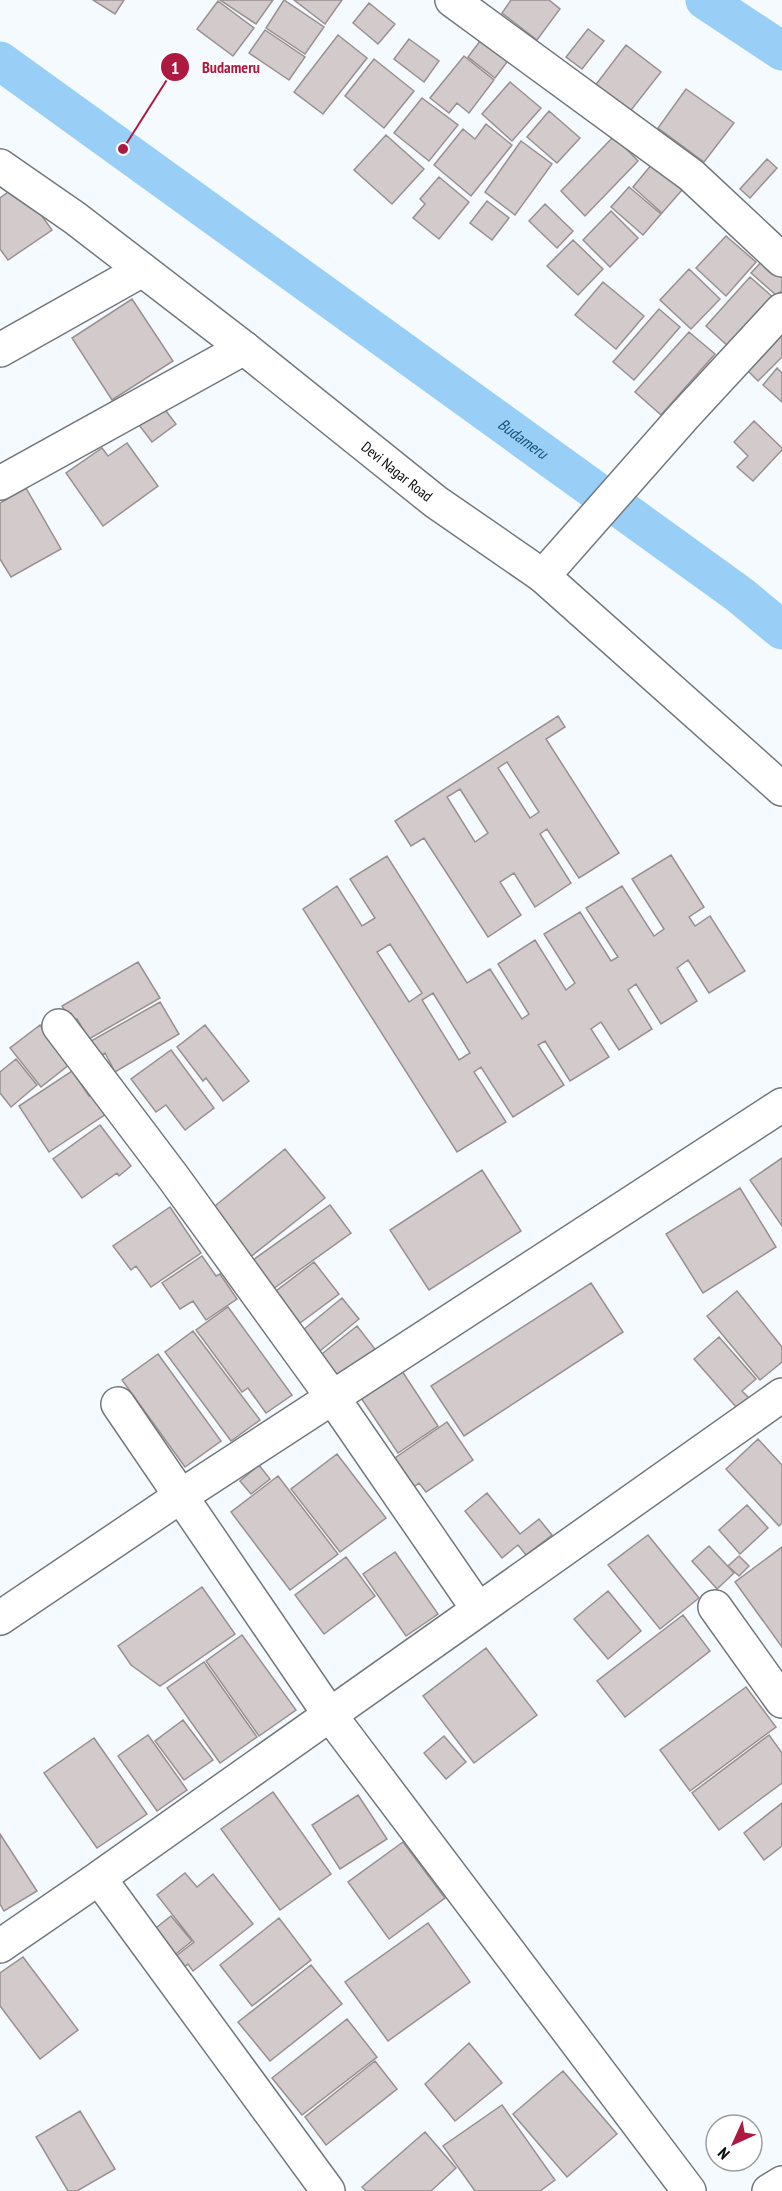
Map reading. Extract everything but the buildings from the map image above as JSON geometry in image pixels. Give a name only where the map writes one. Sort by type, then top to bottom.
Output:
[{"type":"street","points":[[452,0],[691,175],[782,260]]},
{"type":"street","name":"Devi Nagar Road","points":[[0,166],[75,218],[244,348],[436,502],[543,576],[782,789]]},
{"type":"street","points":[[0,350],[142,270]]},
{"type":"street","points":[[543,576],[684,416],[782,310]]},
{"type":"street","points":[[0,483],[244,348]]},
{"type":"street","points":[[59,1026],[173,1177],[333,1398],[478,1610]]},
{"type":"street","points":[[0,1618],[181,1496],[782,1105]]},
{"type":"street","points":[[0,1946],[782,1395]]},
{"type":"street","points":[[118,1404],[330,1715],[689,2191]]},
{"type":"street","points":[[715,1607],[782,1701]]},
{"type":"street","points":[[99,1878],[328,2191]]},
{"type":"waterway","points":[[705,0],[782,51]]},
{"type":"waterway","name":"Budameru","points":[[0,61],[740,595],[782,630]]},
{"type":"place","name":"Budameru","points":[[123,149]]}]
